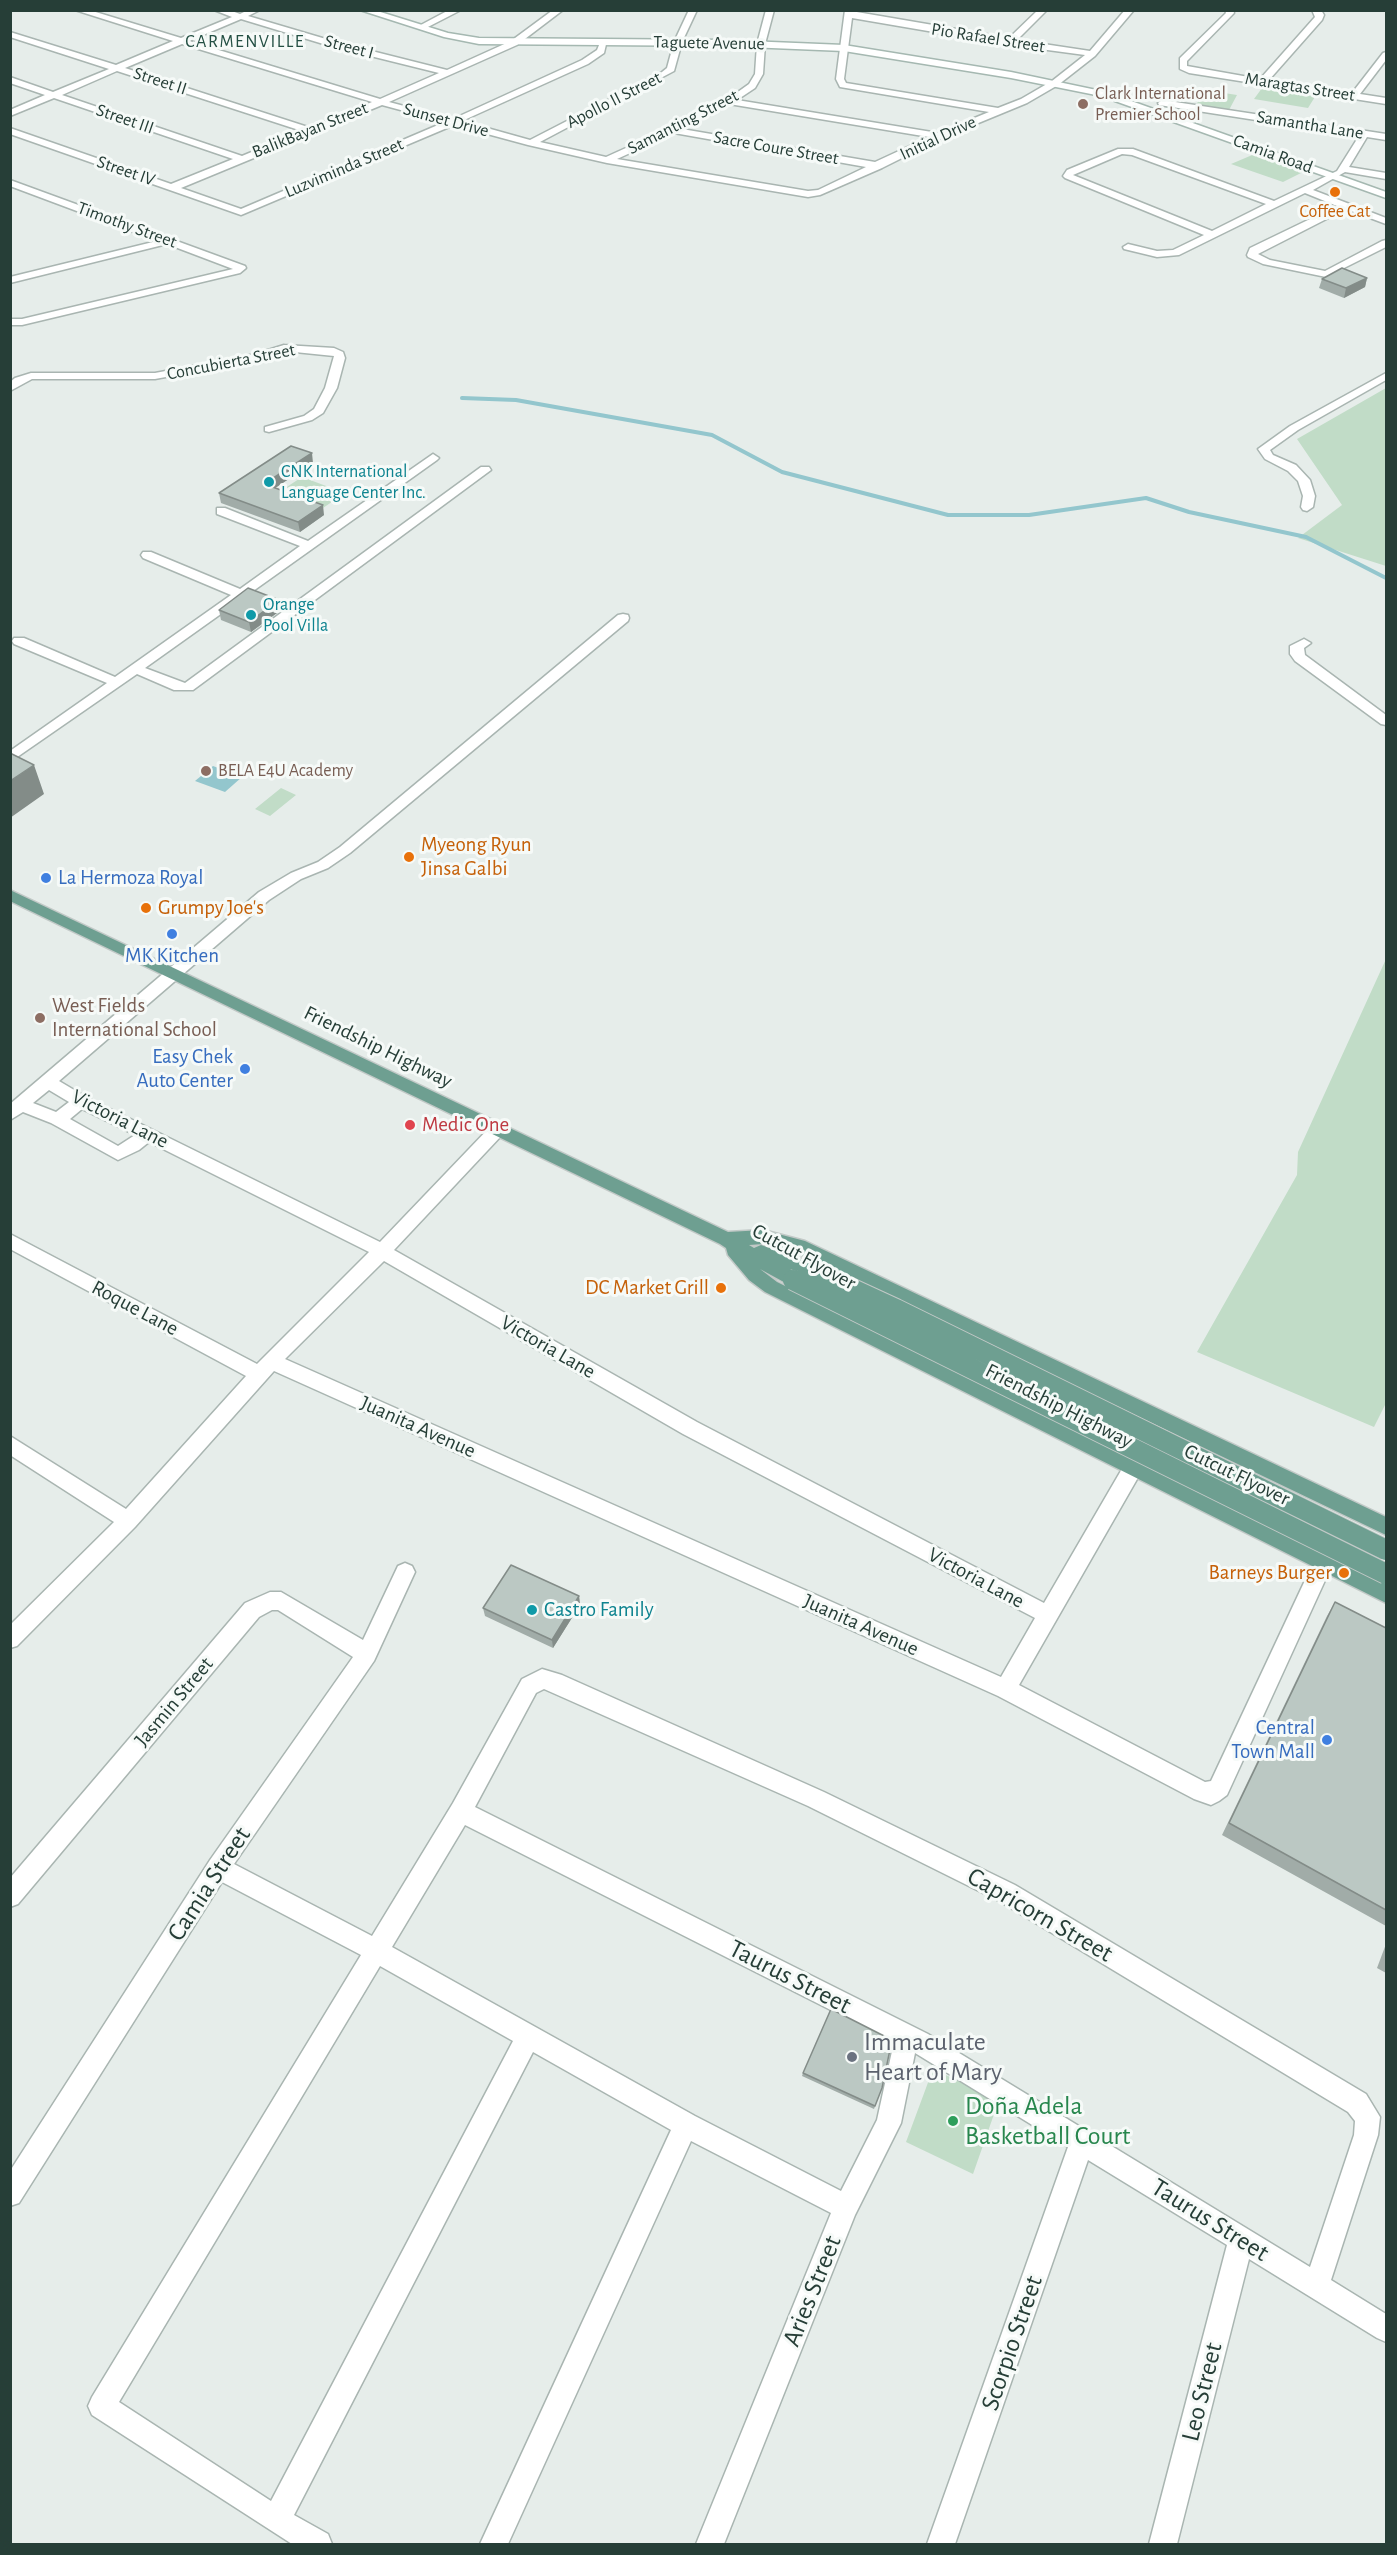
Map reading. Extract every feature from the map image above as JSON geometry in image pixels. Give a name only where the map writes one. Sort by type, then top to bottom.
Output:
[{"type":"main road","name":"Friendship Highway","points":[[10,895],[726,1239],[748,1267],[771,1287],[1386,1594]]},
{"type":"main road","name":"Friendship Highway","points":[[726,1239],[763,1237],[799,1246],[1386,1526]]},
{"type":"main road","name":"Cutcut Flyover","points":[[726,1239],[800,1274],[1386,1574]]},
{"type":"main road","name":"Cutcut Flyover","points":[[800,1274],[896,1309],[1386,1550]]},
{"type":"main road","points":[[1314,1559],[1295,1535],[1295,1526],[1306,1506],[1317,1500],[1329,1499]]},
{"type":"street","name":"Sunset Drive","points":[[79,10],[381,102],[531,142],[607,160],[808,194],[820,192]]},
{"type":"street","name":"Street I","points":[[218,10],[333,44],[446,72]]},
{"type":"street","points":[[10,113],[256,10]]},
{"type":"street","name":"Taguete Avenue","points":[[364,10],[478,41],[514,43],[678,42],[844,48],[1055,83]]},
{"type":"street","points":[[421,27],[457,10]]},
{"type":"street","points":[[514,43],[559,10]]},
{"type":"street","name":"Samanting Street","points":[[607,160],[673,130],[752,86],[759,74],[761,44],[770,10]]},
{"type":"street","points":[[1010,42],[1043,10]]},
{"type":"street","name":"Initial Drive","points":[[820,192],[939,136],[1024,101],[1055,83],[1092,54],[1130,10]]},
{"type":"street","name":"Maragtas Street","points":[[1229,10],[1230,13],[1182,63],[1183,67],[1189,70],[1386,101]]},
{"type":"street","points":[[1263,81],[1319,18],[1320,15],[1316,10]]},
{"type":"street","points":[[684,11],[693,11]]},
{"type":"street","name":"Apollo II Street","points":[[531,142],[665,74],[671,69],[678,42],[693,11]]},
{"type":"street","points":[[848,13],[840,79],[843,85],[998,111]]},
{"type":"street","name":"Pio Rafael Street","points":[[848,13],[929,23],[1010,42],[1092,54]]},
{"type":"street","name":"Street II","points":[[10,34],[309,130]]},
{"type":"street","name":"Luzviminda Street","points":[[241,212],[453,122],[595,57],[601,51],[604,42]]},
{"type":"street","name":"BalikBayan Street","points":[[171,188],[239,158],[381,102],[514,43]]},
{"type":"street","points":[[1354,96],[1386,55]]},
{"type":"street","points":[[1376,70],[1386,72]]},
{"type":"street","name":"Street III","points":[[10,80],[239,158]]},
{"type":"street","name":"Camia Road","points":[[1055,83],[1141,107],[1386,195]]},
{"type":"street","points":[[727,101],[939,136]]},
{"type":"street","name":"Samantha Lane","points":[[1162,103],[1386,137]]},
{"type":"street","name":"Sacre Coure Street","points":[[673,130],[879,166]]},
{"type":"street","name":"Street IV","points":[[10,131],[241,212]]},
{"type":"street","points":[[1128,247],[1157,254],[1169,254],[1305,190],[1334,176],[1343,168],[1365,133]]},
{"type":"street","points":[[1210,234],[1072,179],[1067,174],[1117,152],[1129,151],[1274,204]]},
{"type":"street","points":[[1343,168],[1386,176]]},
{"type":"street","name":"Timothy Street","points":[[10,183],[241,267],[240,270],[22,322],[10,322]]},
{"type":"street","points":[[1305,190],[1386,221]]},
{"type":"street","points":[[1346,205],[1254,250],[1252,255],[1266,262],[1326,274],[1386,243]]},
{"type":"street","points":[[10,280],[168,241]]},
{"type":"street","name":"Concubierta Street","points":[[10,388],[20,380],[31,376],[155,376],[257,357],[284,348],[311,348],[334,351],[339,354],[340,358],[331,388],[319,411],[308,418],[269,429]]},
{"type":"street","points":[[1307,507],[1309,496],[1304,480],[1292,468],[1269,457],[1264,449],[1294,428],[1386,375]]},
{"type":"street","points":[[10,758],[433,458]]},
{"type":"street","points":[[135,669],[179,687],[188,687],[485,470]]},
{"type":"street","points":[[221,511],[308,545]]},
{"type":"street","points":[[147,555],[240,594]]},
{"type":"street","points":[[16,1109],[274,888],[322,865],[345,850],[623,618]]},
{"type":"street","points":[[19,641],[116,682]]},
{"type":"street","points":[[1304,643],[1297,646],[1297,654],[1300,658],[1386,722]]},
{"type":"street","name":"Victoria Lane","points":[[48,1082],[80,1101],[352,1234],[690,1428],[1048,1615]]},
{"type":"street","points":[[57,1119],[69,1112],[80,1101]]},
{"type":"street","points":[[16,1109],[57,1119],[118,1154],[148,1134]]},
{"type":"street","points":[[10,1639],[128,1521],[266,1368],[497,1130]]},
{"type":"street","name":"Roque Lane","points":[[10,1241],[266,1368]]},
{"type":"street","name":"Juanita Avenue","points":[[266,1368],[1005,1689],[1202,1792],[1211,1794],[1219,1788],[1314,1559]]},
{"type":"street","points":[[10,1444],[128,1521]]},
{"type":"street","points":[[1005,1689],[1133,1468]]},
{"type":"street","name":"Camia Street","points":[[10,2194],[218,1868],[367,1654],[405,1572]]},
{"type":"street","name":"Jasmin Street","points":[[10,1896],[252,1610],[270,1600],[281,1600],[367,1654]]},
{"type":"street","name":"Capricorn Street","points":[[461,1811],[530,1686],[542,1679],[555,1682],[816,1799],[1007,1893],[1357,2103],[1368,2117],[1366,2135],[1316,2287]]},
{"type":"street","points":[[318,2544],[276,2520],[101,2406],[461,1811]]},
{"type":"street","name":"Taurus Street","points":[[461,1811],[908,2036],[1386,2329]]},
{"type":"street","points":[[218,1868],[376,1952],[686,2125],[846,2207]]},
{"type":"street","name":"Aries Street","points":[[710,2544],[846,2207],[889,2123],[908,2036]]},
{"type":"street","points":[[276,2520],[528,2038]]},
{"type":"street","points":[[494,2544],[686,2125]]},
{"type":"street","name":"Scorpio Street","points":[[942,2544],[1082,2141]]},
{"type":"street","name":"Leo Street","points":[[1163,2544],[1241,2239]]},
{"type":"green space","points":[[1265,84],[1318,92],[1308,108],[1254,99]]},
{"type":"green space","points":[[1205,90],[1237,95],[1229,110],[1196,105]]},
{"type":"green space","points":[[1257,153],[1307,170],[1283,182],[1231,164]]},
{"type":"green space","points":[[1386,388],[1386,566],[1298,538],[1342,505],[1297,439]]},
{"type":"green space","points":[[302,477],[345,493],[320,510],[276,494]]},
{"type":"green space","points":[[281,788],[296,795],[270,816],[255,809]]},
{"type":"green space","points":[[1386,959],[1386,1403],[1374,1427],[1197,1352],[1297,1175],[1298,1152]]},
{"type":"green space","name":"Doña Adela Basketball Court","points":[[933,2069],[999,2100],[973,2174],[906,2142]]},
{"type":"water","points":[[213,766],[242,777],[225,792],[195,781]]},
{"type":"building","points":[[1342,268],[1367,278],[1346,288],[1322,279]]},
{"type":"building","points":[[291,446],[312,453],[264,484],[323,505],[298,522],[219,493]]},
{"type":"building","points":[[248,588],[279,600],[249,622],[219,610]]},
{"type":"building","points":[[10,753],[34,765],[10,781]]},
{"type":"building","name":"Castro Family","points":[[511,1565],[579,1596],[552,1640],[483,1608]]},
{"type":"building","name":"Central Town Mall","points":[[1335,1602],[1386,1628],[1386,1910],[1229,1823]]},
{"type":"building","name":"Immaculate Heart of Mary","points":[[831,2009],[892,2040],[882,2088],[875,2106],[803,2073]]},
{"type":"waterway","points":[[462,398],[516,400],[712,435],[782,472],[948,515],[1029,515],[1146,498],[1189,512],[1306,537],[1386,578]]},
{"type":"place","name":"Clark International Premier School","points":[[1083,104]]},
{"type":"place","name":"Coffee Cat","points":[[1335,192]]},
{"type":"place","name":"CNK International Language Center Inc.","points":[[269,482]]},
{"type":"place","name":"Orange Pool Villa","points":[[251,615]]},
{"type":"place","name":"BELA E4U Academy","points":[[206,771]]},
{"type":"place","name":"Myeong Ryun Jinsa Galbi","points":[[409,857]]},
{"type":"place","name":"La Hermoza Royal","points":[[46,878]]},
{"type":"place","name":"Grumpy Joe's","points":[[146,908]]},
{"type":"place","name":"MK Kitchen","points":[[172,934]]},
{"type":"place","name":"West Fields International School","points":[[40,1018]]},
{"type":"place","name":"Easy Chek Auto Center","points":[[245,1069]]},
{"type":"place","name":"Medic One","points":[[410,1125]]},
{"type":"place","name":"DC Market Grill","points":[[721,1288]]},
{"type":"place","name":"Barneys Burger","points":[[1344,1573]]},
{"type":"place","name":"Castro Family","points":[[532,1610]]},
{"type":"place","name":"Central Town Mall","points":[[1327,1740]]},
{"type":"place","name":"Immaculate Heart of Mary","points":[[852,2057]]},
{"type":"place","name":"Doña Adela Basketball Court","points":[[953,2121]]},
{"type":"district","name":"CARMENVILLE","points":[[245,42]]}]
